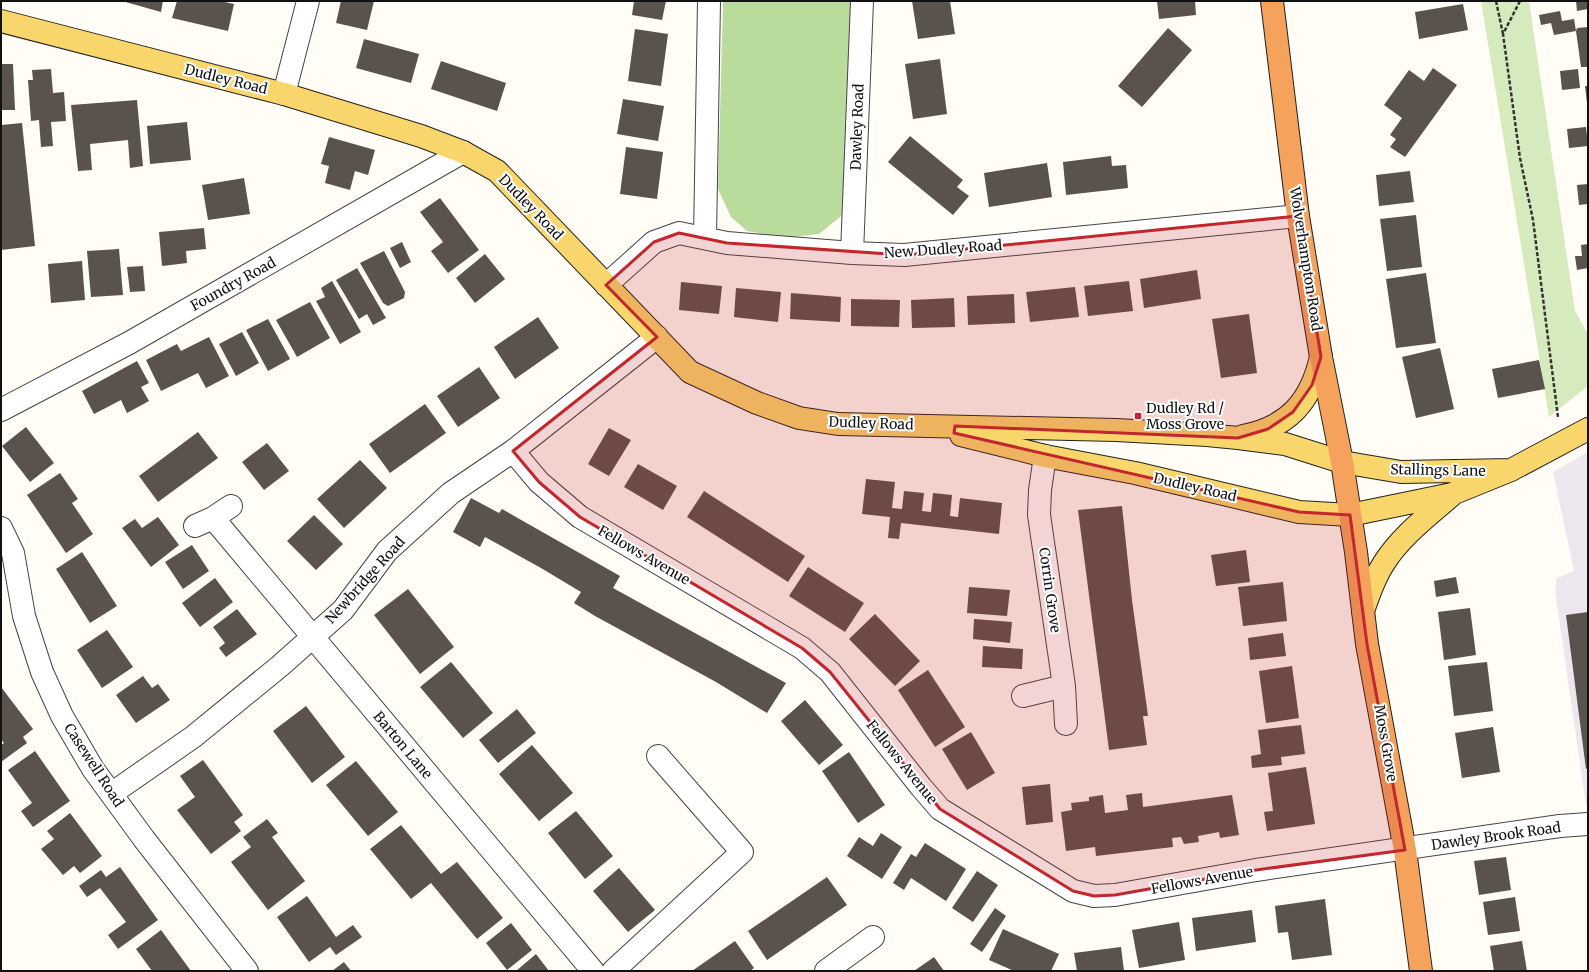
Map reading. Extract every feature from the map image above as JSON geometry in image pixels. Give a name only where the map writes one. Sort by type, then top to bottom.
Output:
[{"type":"highway","name":"Wolverhampton Road","points":[[1272,1],[1298,216],[1321,357],[1342,462],[1350,515]]},
{"type":"highway","name":"Moss Grove","points":[[1350,515],[1367,644],[1405,850],[1421,971]]},
{"type":"main road","name":"Dudley Road","points":[[1,21],[284,94],[421,136],[463,152],[497,171],[690,372],[757,403],[799,418],[838,424],[1116,430],[1238,438],[1285,444],[1342,462]]},
{"type":"main road","points":[[1238,438],[1268,429],[1294,412],[1304,401],[1312,385],[1321,357]]},
{"type":"main road","name":"Dudley Road","points":[[923,425],[1045,456],[1135,474],[1299,512],[1350,515]]},
{"type":"main road","name":"Stallings Lane","points":[[1350,515],[1452,494],[1511,470],[1588,429]]},
{"type":"main road","name":"Stallings Lane","points":[[1342,462],[1401,472],[1511,470]]},
{"type":"main road","points":[[1363,611],[1375,578],[1384,562],[1394,549],[1419,524],[1452,494]]},
{"type":"street","points":[[284,94],[308,1]]},
{"type":"street","points":[[705,238],[709,1]]},
{"type":"street","name":"Dawley Road","points":[[852,253],[862,1]]},
{"type":"street","name":"Foundry Road","points":[[1,410],[129,343],[463,152]]},
{"type":"street","name":"New Dudley Road","points":[[606,285],[654,242],[679,233],[727,243],[852,253],[904,255],[1298,216]]},
{"type":"street","name":"Newbridge Road","points":[[112,794],[193,737],[313,637],[342,610],[387,551],[451,493],[513,451],[657,337]]},
{"type":"street","name":"Fellows Avenue","points":[[513,451],[539,482],[580,517],[802,648],[830,672],[921,787],[940,808],[1072,891],[1094,896],[1115,895],[1256,870],[1405,850]]},
{"type":"street","name":"Corrin Grove","points":[[1045,456],[1040,490],[1040,515],[1064,686],[1066,724]]},
{"type":"street","name":"Barton Lane","points":[[231,506],[204,522],[313,637],[593,971]]},
{"type":"street","name":"Casewell Road","points":[[1,528],[13,553],[24,616],[42,672],[62,716],[93,769],[144,839],[247,971]]},
{"type":"street","points":[[1023,696],[1064,686]]},
{"type":"street","points":[[613,971],[742,852],[658,756]]},
{"type":"street","name":"Dawley Brook Road","points":[[1405,850],[1560,826],[1588,824]]},
{"type":"street","points":[[826,971],[873,937]]},
{"type":"path","points":[[1496,1],[1503,34],[1520,158],[1533,220],[1562,443]]},
{"type":"path","points":[[1503,34],[1520,1]]},
{"type":"highlighted area","points":[[1298,216],[1321,357],[1312,385],[1293,412],[1268,429],[1238,438],[955,426],[954,433],[1299,512],[1350,515],[1367,644],[1405,850],[1256,870],[1115,895],[1094,896],[1073,891],[940,809],[830,672],[802,648],[580,517],[539,482],[513,451],[657,337],[606,285],[654,242],[679,233],[727,243],[904,255]]},
{"type":"shaded area","points":[[1588,452],[1588,805],[1586,805],[1555,591],[1557,578],[1574,571],[1553,472]]},
{"type":"green space","points":[[723,1],[853,1],[845,213],[819,234],[785,238],[747,231],[731,217],[718,189]]},
{"type":"green space","points":[[1481,1],[1529,1],[1575,311],[1588,334],[1588,386],[1549,417]]},
{"type":"building","points":[[122,1],[163,1],[161,12]]},
{"type":"building","points":[[177,1],[220,1],[234,4],[228,31],[172,18]]},
{"type":"building","points":[[341,1],[374,1],[367,30],[336,23]]},
{"type":"building","points":[[634,1],[666,1],[662,20],[632,15]]},
{"type":"building","points":[[912,1],[950,1],[955,34],[918,39]]},
{"type":"building","points":[[1157,1],[1195,1],[1196,15],[1159,19]]},
{"type":"building","points":[[1576,1],[1588,1],[1588,9],[1577,11]]},
{"type":"building","points":[[1463,4],[1468,30],[1419,39],[1415,12]]},
{"type":"building","points":[[1560,11],[1562,21],[1574,19],[1576,31],[1554,35],[1551,23],[1541,25],[1539,15]]},
{"type":"building","points":[[1588,27],[1588,67],[1581,67],[1576,31],[1577,28]]},
{"type":"building","points":[[1168,28],[1192,50],[1142,107],[1118,86]]},
{"type":"building","points":[[635,29],[668,34],[661,86],[628,81]]},
{"type":"building","points":[[364,39],[419,54],[411,83],[356,68]]},
{"type":"building","points":[[940,59],[947,114],[913,119],[905,64]]},
{"type":"building","points":[[441,61],[506,83],[497,111],[431,89]]},
{"type":"building","points":[[1,64],[13,64],[15,110],[1,110]]},
{"type":"building","points":[[1433,68],[1457,85],[1405,157],[1390,147],[1396,139],[1390,135],[1402,118],[1384,105],[1409,70],[1424,81]]},
{"type":"building","points":[[51,69],[53,93],[64,92],[66,121],[51,122],[53,146],[41,147],[39,120],[31,121],[28,80],[33,80],[32,70]]},
{"type":"building","points":[[1578,69],[1580,88],[1562,90],[1560,71]]},
{"type":"building","points":[[1585,86],[1588,86],[1588,103],[1587,103]]},
{"type":"building","points":[[623,99],[664,106],[658,141],[617,134]]},
{"type":"building","points":[[137,100],[143,166],[130,168],[128,140],[90,144],[92,170],[78,171],[71,105]]},
{"type":"building","points":[[187,122],[191,160],[150,164],[147,126]]},
{"type":"building","points":[[22,123],[35,246],[1,250],[1,125]]},
{"type":"building","points":[[1586,127],[1588,146],[1569,148],[1567,129]]},
{"type":"building","points":[[910,136],[963,180],[957,187],[969,196],[953,215],[888,162]]},
{"type":"building","points":[[329,137],[375,150],[368,175],[355,171],[350,190],[325,183],[329,166],[321,164]]},
{"type":"building","points":[[626,147],[663,152],[657,199],[620,194]]},
{"type":"building","points":[[1111,156],[1112,166],[1126,165],[1128,188],[1066,195],[1063,162]]},
{"type":"building","points":[[1047,163],[1052,197],[989,207],[984,173]]},
{"type":"building","points":[[1410,171],[1414,202],[1379,206],[1376,175]]},
{"type":"building","points":[[244,178],[250,214],[208,220],[202,185]]},
{"type":"building","points":[[1588,184],[1588,204],[1579,205],[1577,185]]},
{"type":"building","points":[[440,198],[479,250],[448,273],[431,251],[443,242],[420,212]]},
{"type":"building","points":[[1416,215],[1422,267],[1387,271],[1380,219]]},
{"type":"building","points":[[204,228],[206,249],[186,251],[187,263],[162,266],[159,232]]},
{"type":"building","points":[[402,242],[411,262],[400,268],[390,248]]},
{"type":"building","points":[[1588,244],[1588,268],[1577,270],[1575,256],[1582,256],[1581,245]]},
{"type":"building","points":[[119,249],[123,295],[91,297],[87,251]]},
{"type":"building","points":[[384,251],[405,292],[404,298],[388,306],[383,303],[360,263]]},
{"type":"building","points":[[485,254],[505,279],[475,303],[456,278]]},
{"type":"building","points":[[82,261],[85,300],[51,303],[48,264]]},
{"type":"building","points":[[143,266],[145,291],[130,292],[127,267]]},
{"type":"building","points":[[357,268],[386,318],[373,325],[367,314],[359,319],[336,280]]},
{"type":"building","points":[[1197,270],[1201,299],[1144,308],[1140,279]]},
{"type":"building","points":[[1426,273],[1436,343],[1396,348],[1386,279]]},
{"type":"building","points":[[332,281],[361,332],[340,344],[316,301],[325,297],[321,288]]},
{"type":"building","points":[[1129,281],[1133,311],[1088,316],[1084,286]]},
{"type":"building","points":[[681,282],[722,286],[719,314],[679,310]]},
{"type":"building","points":[[1075,287],[1079,317],[1030,322],[1026,292]]},
{"type":"building","points":[[736,288],[781,292],[778,322],[734,317]]},
{"type":"building","points":[[791,293],[841,297],[840,322],[790,319]]},
{"type":"building","points":[[1014,294],[1015,323],[968,325],[967,296]]},
{"type":"building","points":[[954,298],[955,327],[912,328],[911,300]]},
{"type":"building","points":[[851,299],[900,300],[899,327],[851,326]]},
{"type":"building","points":[[310,302],[330,338],[297,357],[276,320]]},
{"type":"building","points":[[1249,314],[1257,373],[1221,378],[1212,319]]},
{"type":"building","points":[[538,317],[559,348],[515,379],[494,347]]},
{"type":"building","points":[[268,319],[290,359],[268,371],[246,330]]},
{"type":"building","points":[[242,332],[259,363],[236,376],[219,344]]},
{"type":"building","points":[[209,337],[229,376],[206,388],[198,373],[161,391],[146,360],[177,344],[181,351]]},
{"type":"building","points":[[1440,348],[1454,409],[1416,418],[1402,357]]},
{"type":"building","points":[[1539,360],[1545,389],[1498,398],[1492,369]]},
{"type":"building","points":[[137,361],[149,383],[141,387],[149,401],[127,413],[121,400],[94,414],[82,391]]},
{"type":"building","points":[[479,367],[500,398],[458,427],[437,396]]},
{"type":"building","points":[[425,404],[446,433],[390,473],[369,444]]},
{"type":"building","points":[[26,427],[54,463],[30,482],[2,446]]},
{"type":"building","points":[[609,428],[631,440],[609,476],[588,464]]},
{"type":"building","points":[[198,432],[218,458],[158,502],[139,476]]},
{"type":"building","points":[[267,443],[289,471],[264,490],[242,462]]},
{"type":"building","points":[[360,460],[387,488],[344,528],[317,499]]},
{"type":"building","points":[[638,464],[677,486],[663,510],[624,487]]},
{"type":"building","points":[[60,473],[78,499],[72,503],[93,534],[66,553],[27,495]]},
{"type":"building","points":[[866,479],[895,482],[892,508],[902,509],[904,491],[924,493],[922,511],[931,512],[933,493],[952,495],[950,516],[958,517],[960,498],[1002,503],[999,534],[901,523],[899,539],[888,538],[890,517],[862,514]]},
{"type":"building","points":[[704,491],[805,556],[788,582],[687,517]]},
{"type":"building","points":[[471,498],[499,513],[502,509],[620,576],[613,588],[786,683],[767,713],[716,682],[574,603],[581,592],[541,568],[485,537],[480,547],[453,532]]},
{"type":"building","points":[[1122,506],[1132,600],[1148,716],[1143,716],[1147,745],[1109,750],[1078,510]]},
{"type":"building","points":[[314,515],[343,544],[316,570],[287,541]]},
{"type":"building","points":[[158,517],[179,545],[151,567],[122,528],[135,519],[142,528]]},
{"type":"building","points":[[192,545],[209,571],[183,589],[165,562]]},
{"type":"building","points":[[1246,550],[1250,582],[1216,586],[1211,555]]},
{"type":"building","points":[[82,552],[117,606],[90,623],[56,569]]},
{"type":"building","points":[[808,567],[864,603],[845,632],[789,596]]},
{"type":"building","points":[[1456,577],[1459,593],[1436,597],[1434,581]]},
{"type":"building","points":[[215,578],[233,602],[200,627],[182,603]]},
{"type":"building","points":[[1283,582],[1287,621],[1243,626],[1238,587]]},
{"type":"building","points":[[969,587],[1010,590],[1007,616],[967,613]]},
{"type":"building","points":[[408,589],[454,647],[420,674],[374,615]]},
{"type":"building","points":[[1470,608],[1476,655],[1444,660],[1438,612]]},
{"type":"building","points":[[237,609],[257,634],[226,657],[219,648],[225,643],[213,627]]},
{"type":"building","points":[[1588,612],[1588,768],[1586,769],[1566,615]]},
{"type":"building","points":[[875,614],[920,661],[895,686],[849,639]]},
{"type":"building","points":[[974,619],[1012,622],[1010,643],[973,639]]},
{"type":"building","points":[[107,630],[133,667],[102,688],[77,650]]},
{"type":"building","points":[[1283,633],[1286,656],[1250,660],[1248,638]]},
{"type":"building","points":[[983,646],[1023,649],[1022,669],[982,667]]},
{"type":"building","points":[[451,662],[493,713],[463,738],[420,687]]},
{"type":"building","points":[[1487,662],[1493,711],[1454,716],[1448,666]]},
{"type":"building","points":[[1292,666],[1299,718],[1266,723],[1259,671]]},
{"type":"building","points":[[928,670],[965,727],[935,747],[898,690]]},
{"type":"building","points":[[143,676],[152,688],[158,684],[170,700],[136,723],[116,695]]},
{"type":"building","points":[[1,687],[33,729],[23,737],[27,743],[1,762],[1,745],[4,743],[1,739]]},
{"type":"building","points":[[805,700],[843,745],[819,765],[781,721]]},
{"type":"building","points":[[306,706],[345,757],[312,783],[273,731]]},
{"type":"building","points":[[517,709],[536,733],[498,763],[479,740]]},
{"type":"building","points":[[1301,725],[1305,754],[1281,757],[1282,765],[1252,768],[1251,756],[1261,754],[1258,730]]},
{"type":"building","points":[[1493,727],[1500,772],[1462,778],[1455,733]]},
{"type":"building","points":[[971,732],[995,773],[967,790],[942,749]]},
{"type":"building","points":[[532,745],[573,793],[539,821],[499,774]]},
{"type":"building","points":[[35,751],[70,801],[33,827],[21,811],[32,803],[8,770]]},
{"type":"building","points":[[849,752],[885,805],[858,823],[822,771]]},
{"type":"building","points":[[203,760],[243,815],[234,822],[241,831],[211,854],[177,810],[195,797],[180,776]]},
{"type":"building","points":[[356,761],[398,812],[368,836],[326,785]]},
{"type":"building","points":[[1306,767],[1315,824],[1267,831],[1264,812],[1273,811],[1268,773]]},
{"type":"building","points":[[1050,784],[1053,822],[1026,825],[1022,787]]},
{"type":"building","points":[[1142,793],[1143,807],[1232,795],[1239,835],[1220,838],[1219,832],[1198,836],[1199,842],[1184,844],[1181,837],[1172,838],[1173,847],[1096,856],[1095,847],[1066,851],[1061,812],[1072,810],[1071,803],[1089,801],[1089,797],[1103,795],[1105,813],[1128,810],[1126,795]]},
{"type":"building","points":[[576,811],[613,856],[585,879],[548,833]]},
{"type":"building","points":[[70,813],[102,856],[80,873],[74,866],[63,875],[41,849],[54,839],[47,831]]},
{"type":"building","points":[[267,819],[278,833],[272,837],[305,881],[268,910],[231,862],[251,847],[243,837]]},
{"type":"building","points":[[401,825],[441,874],[457,862],[503,918],[477,939],[431,883],[411,899],[370,849]]},
{"type":"building","points":[[881,833],[902,847],[882,879],[847,856],[859,837],[873,846]]},
{"type":"building","points":[[925,843],[966,869],[946,901],[911,878],[904,890],[893,883],[911,854],[916,857]]},
{"type":"building","points":[[1506,857],[1511,890],[1479,895],[1474,861]]},
{"type":"building","points":[[120,867],[158,920],[118,949],[108,935],[126,922],[100,888],[87,897],[79,886],[101,870],[106,877]]},
{"type":"building","points":[[619,868],[655,910],[628,932],[593,891]]},
{"type":"building","points":[[977,871],[998,885],[973,922],[952,908]]},
{"type":"building","points":[[827,877],[847,905],[767,960],[748,931]]},
{"type":"building","points":[[307,896],[336,937],[353,925],[362,937],[336,955],[330,947],[309,962],[277,917]]},
{"type":"building","points":[[1515,897],[1520,931],[1488,935],[1483,902]]},
{"type":"building","points":[[1325,899],[1332,955],[1292,960],[1288,932],[1278,933],[1275,906]]},
{"type":"building","points":[[995,908],[1006,916],[982,952],[970,944]]},
{"type":"building","points":[[1252,910],[1256,942],[1196,951],[1192,918]]},
{"type":"building","points":[[1179,922],[1185,960],[1139,968],[1132,930]]},
{"type":"building","points":[[511,923],[532,950],[507,970],[486,943]]},
{"type":"building","points":[[1003,929],[1059,954],[1051,971],[1014,971],[989,960]]},
{"type":"building","points":[[161,930],[191,971],[152,971],[136,949]]},
{"type":"building","points":[[735,941],[754,968],[750,971],[692,971]]},
{"type":"building","points":[[1522,941],[1527,971],[1494,971],[1490,946]]},
{"type":"building","points":[[1121,947],[1124,971],[1077,971],[1074,953]]},
{"type":"building","points":[[536,954],[549,971],[516,971]]},
{"type":"building","points":[[934,957],[944,971],[914,971]]},
{"type":"building","points":[[344,962],[351,971],[332,971]]},
{"type":"place","name":"Dudley Rd / Moss Grove","points":[[1138,416]]}]
